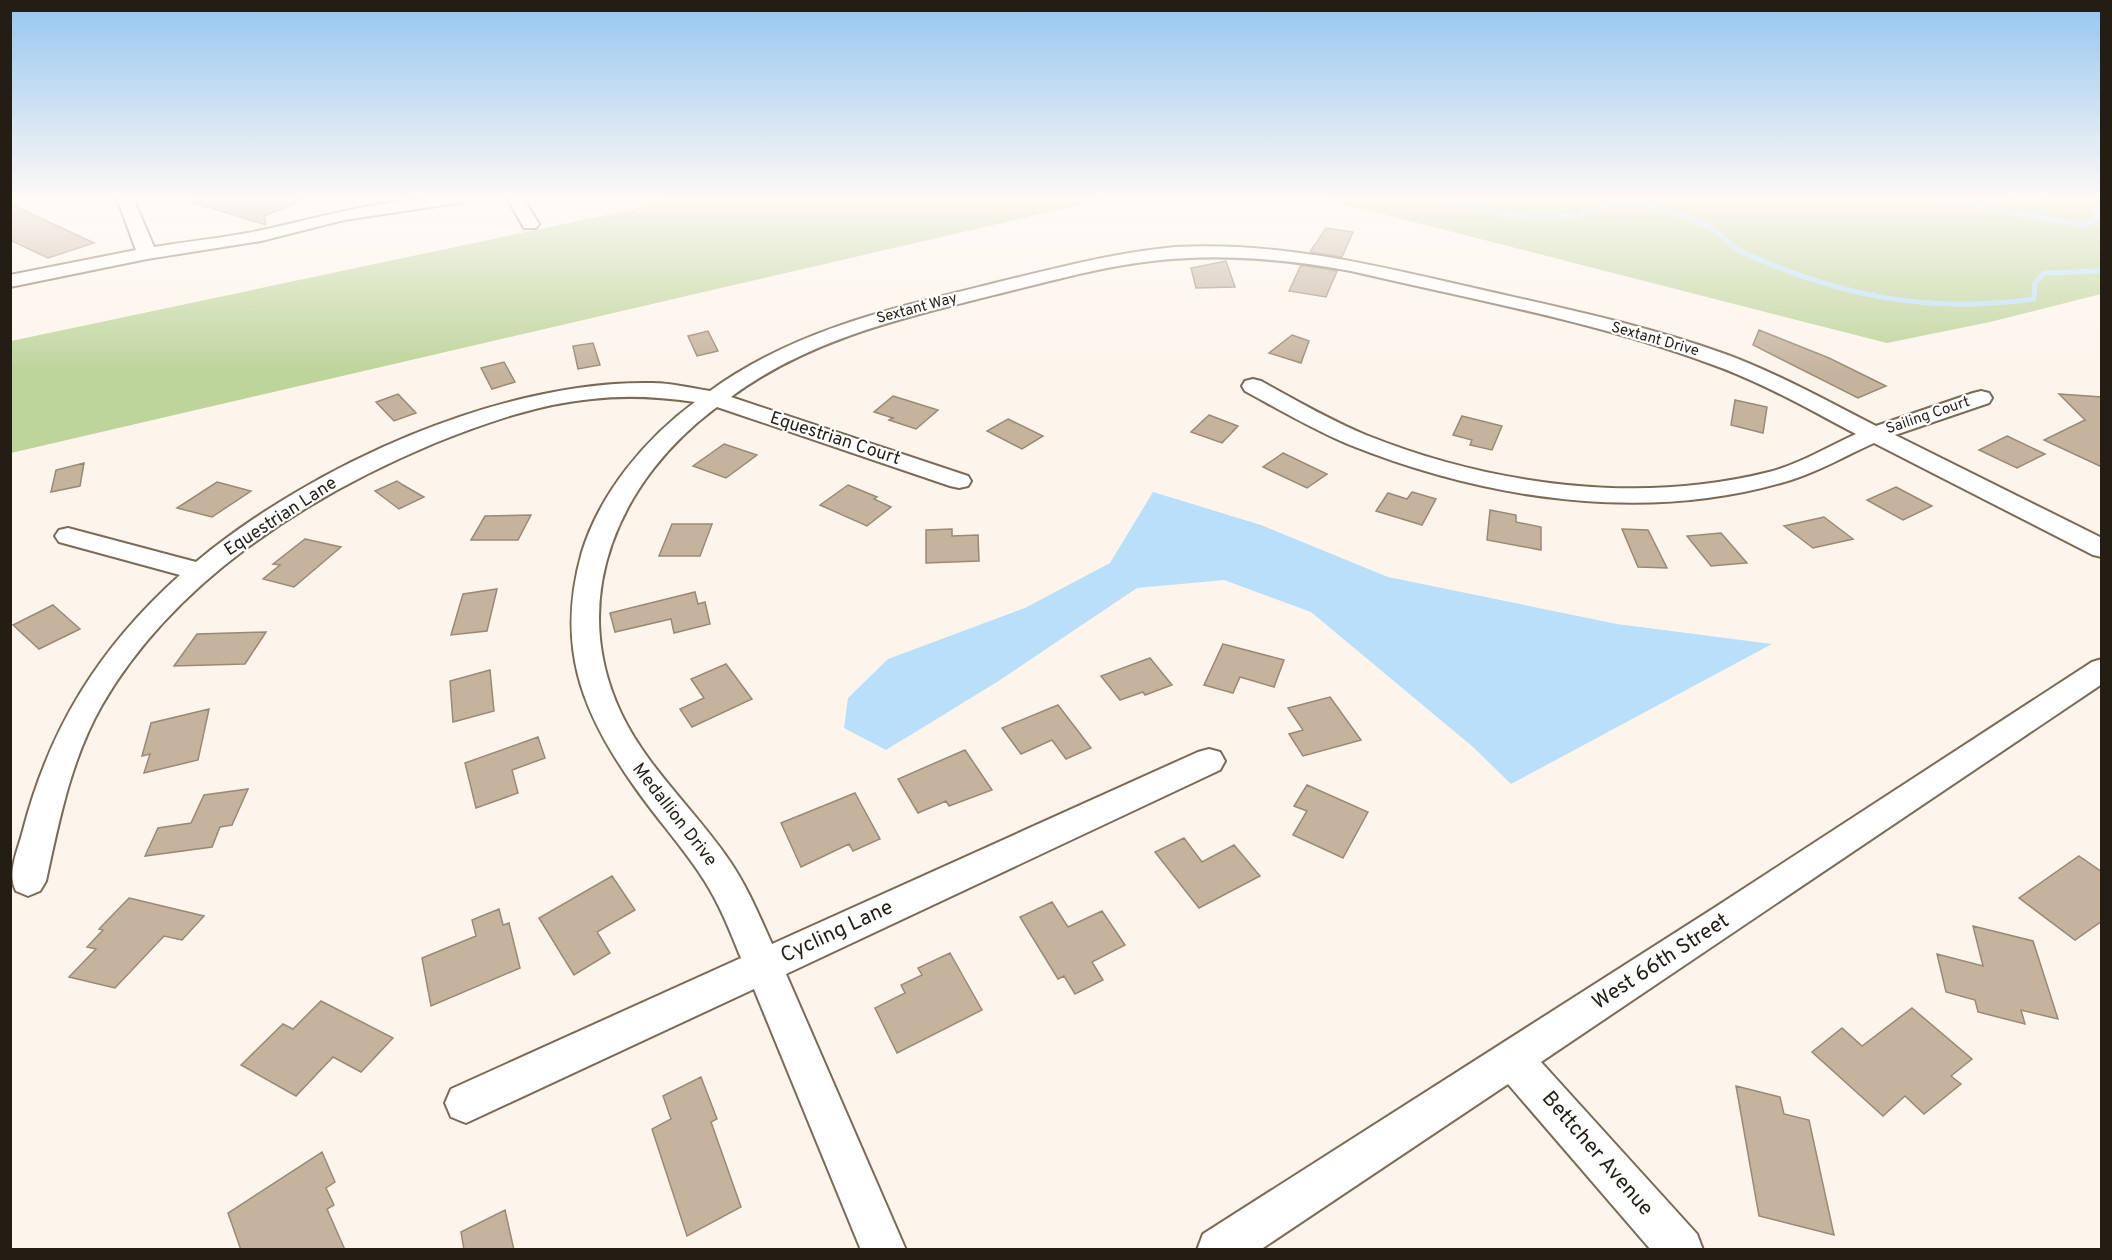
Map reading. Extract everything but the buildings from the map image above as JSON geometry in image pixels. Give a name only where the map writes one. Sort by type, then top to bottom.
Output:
[{"type":"street","points":[[10,281],[128,257]]},
{"type":"street","name":"Sextant Way","points":[[712,398],[778,357],[852,327],[902,311],[1088,266],[1147,257]]},
{"type":"street","name":"Sextant Drive","points":[[1296,257],[1326,260],[1631,331],[1688,348],[1737,367],[1876,434],[2102,549]]},
{"type":"street","name":"Sailing Court","points":[[1253,386],[1324,425],[1397,454],[1481,477],[1571,491],[1649,494],[1691,492],[1748,484],[1789,473],[1876,434],[1981,398]]},
{"type":"street","name":"Equestrian Lane","points":[[28,881],[53,776],[81,714],[105,676],[134,639],[200,573],[266,523],[305,498],[377,460],[471,422],[532,404],[593,391],[661,389],[712,398]]},
{"type":"street","name":"Equestrian Court","points":[[712,398],[959,481]]},
{"type":"street","name":"Medallion Drive","points":[[712,398],[670,433],[639,468],[607,519],[588,577],[585,601],[586,640],[592,674],[611,725],[636,767],[722,878],[736,902],[884,1250]]},
{"type":"street","points":[[68,536],[200,573]]},
{"type":"street","name":"West 66th Street","points":[[1219,1250],[1747,906],[2102,669]]},
{"type":"street","name":"Cycling Lane","points":[[466,1103],[1209,761]]},
{"type":"street","name":"Bettcher Avenue","points":[[1512,1059],[1681,1250]]},
{"type":"green space","points":[[409,257],[856,257],[11,453],[11,341]]},
{"type":"green space","points":[[1550,257],[2101,257],[2101,294],[1990,322],[1887,343]]},
{"type":"water","points":[[1153,492],[1261,525],[1388,577],[1617,624],[1772,644],[1511,784],[1473,747],[1311,612],[1224,580],[1137,588],[997,682],[886,750],[844,728],[848,698],[888,659],[1025,608],[1110,563]]},
{"type":"waterway","points":[[1755,257],[1814,280],[1849,290],[1885,298],[1957,304],[2034,299],[2035,283],[2044,273],[2102,271]]}]
